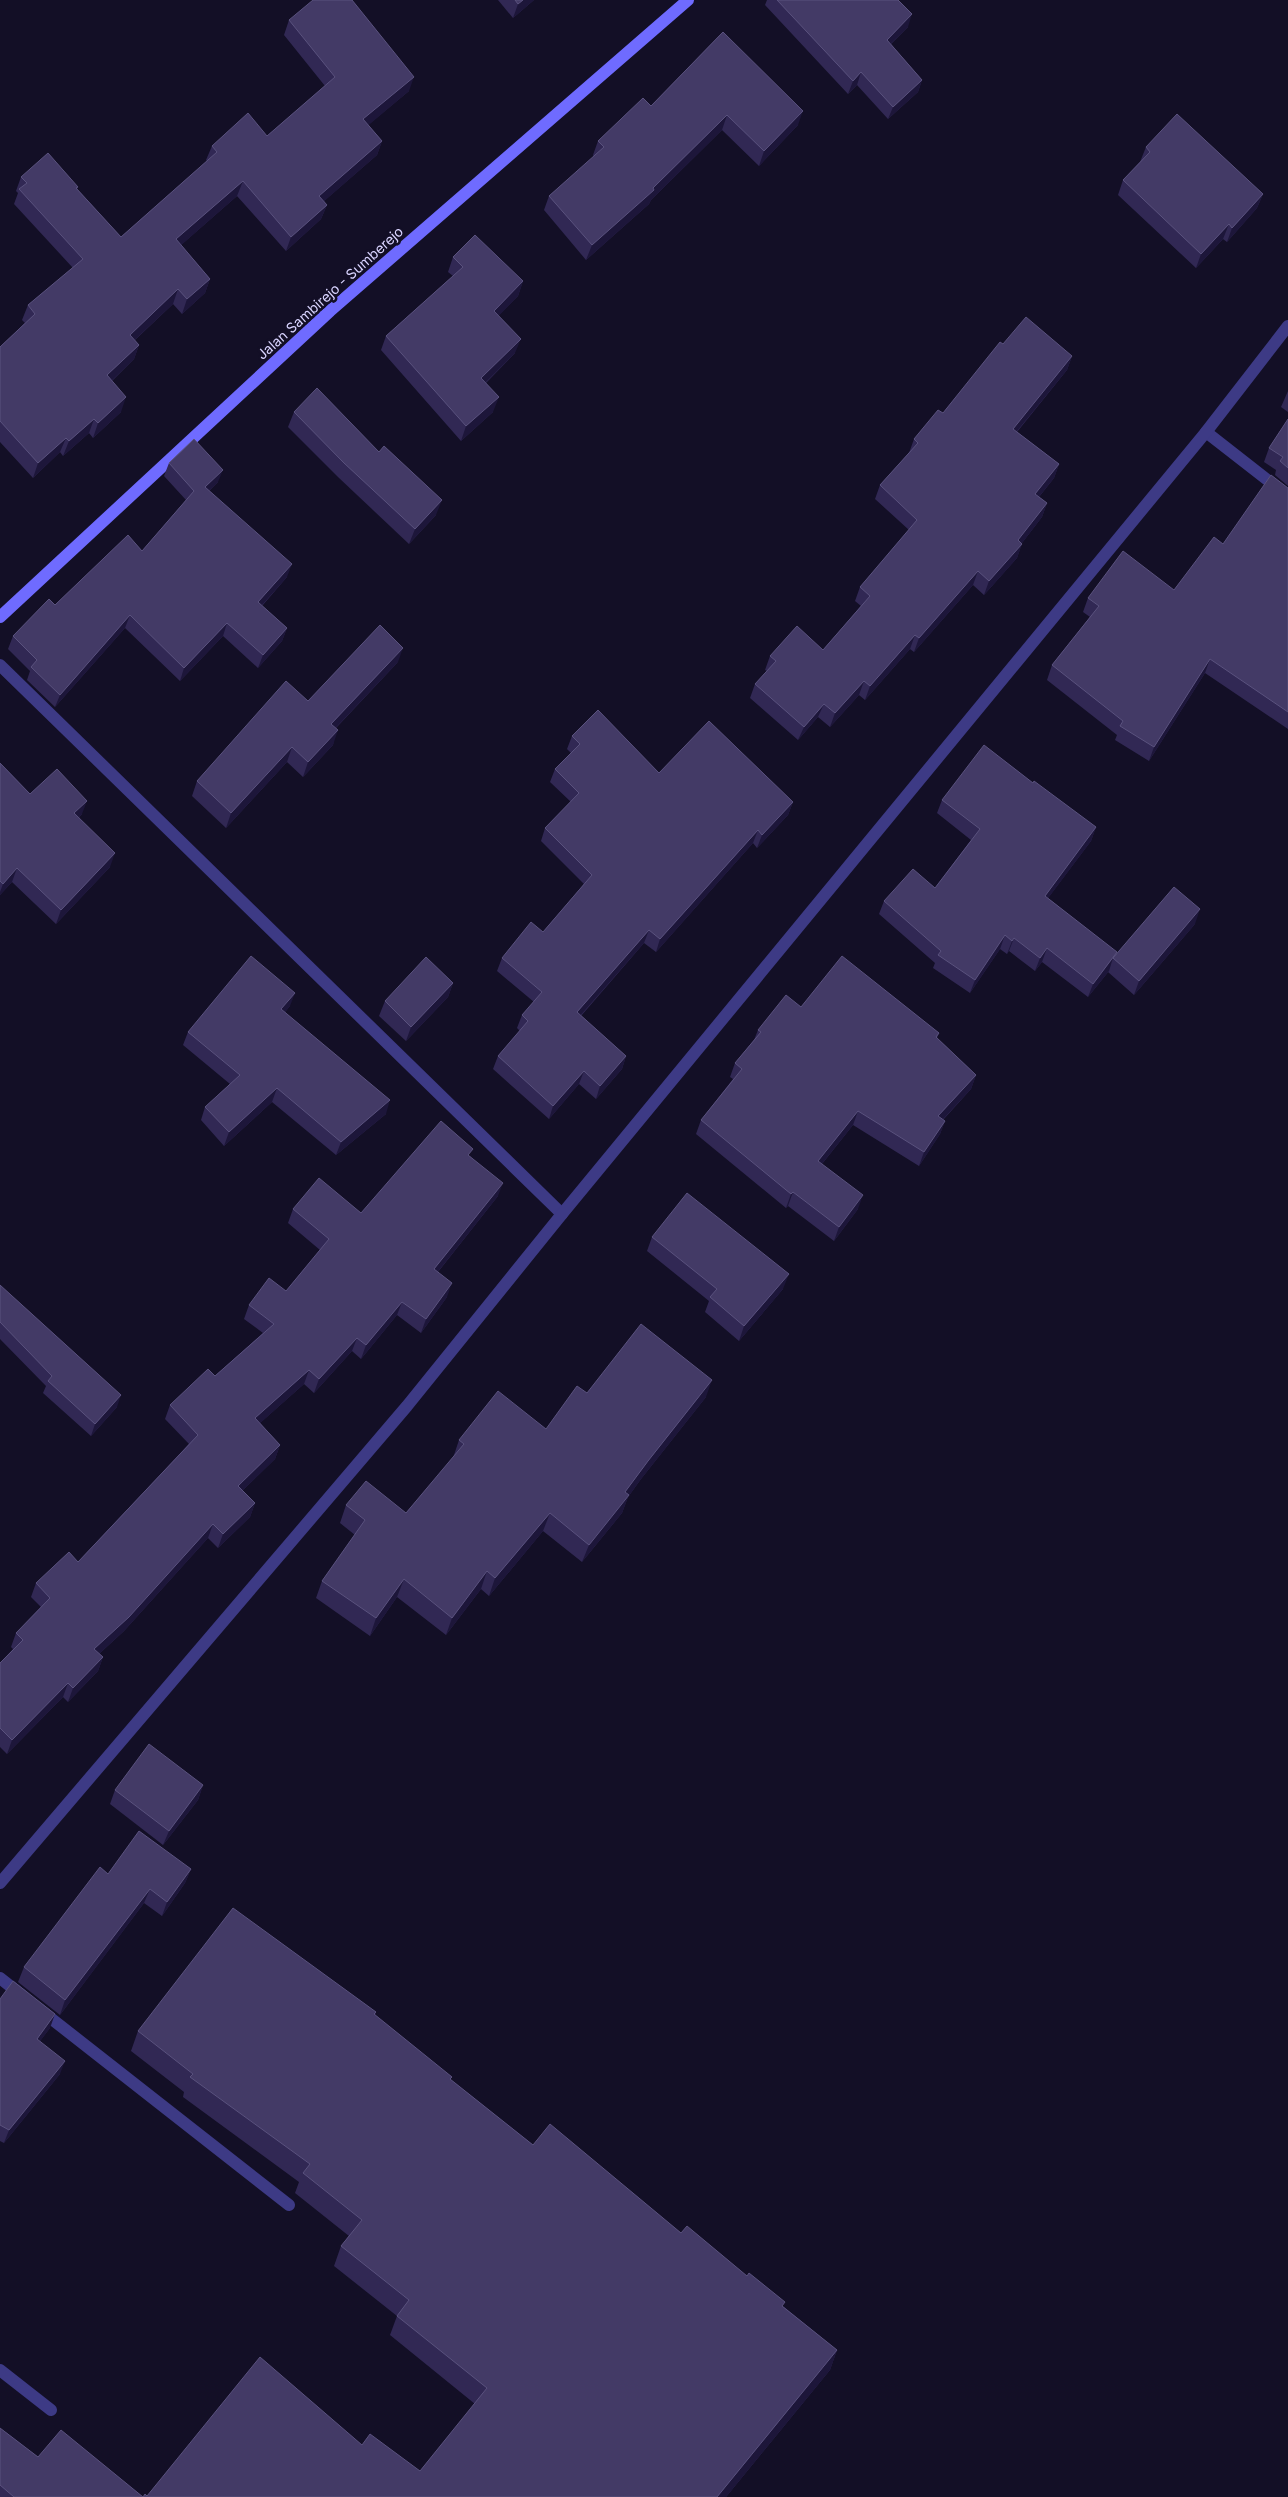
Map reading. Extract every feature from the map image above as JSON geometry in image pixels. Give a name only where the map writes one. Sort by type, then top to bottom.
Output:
[{"type":"main road","name":"Jalan Sambirejo - Sumberejo","points":[[0,617],[330,311],[688,0]]},
{"type":"street","points":[[0,1882],[407,1406],[562,1214],[1206,432],[1288,326]]},
{"type":"street","points":[[1206,432],[1288,496]]},
{"type":"street","points":[[0,665],[562,1214]]},
{"type":"street","points":[[0,1978],[289,2205]]},
{"type":"street","points":[[0,2370],[50,2410]]},
{"type":"building","points":[[313,0],[352,0],[414,77],[363,119],[382,141],[319,196],[327,205],[291,237],[243,181],[176,239],[210,279],[187,299],[178,289],[130,335],[139,345],[107,375],[126,397],[98,423],[94,419],[69,441],[66,438],[38,463],[0,421],[0,347],[35,314],[28,305],[83,259],[19,189],[27,183],[21,177],[48,153],[78,187],[76,188],[121,237],[217,152],[212,146],[248,113],[267,136],[335,77],[289,20]]},
{"type":"building","points":[[515,0],[523,0],[518,4]]},
{"type":"building","points":[[777,0],[898,0],[912,14],[887,40],[922,80],[893,107],[861,72],[853,81]]},
{"type":"building","points":[[723,32],[803,111],[764,151],[727,115],[653,188],[654,190],[592,245],[549,196],[604,147],[598,141],[643,98],[651,106]]},
{"type":"building","points":[[1177,114],[1263,194],[1232,228],[1229,224],[1201,254],[1123,180],[1150,152],[1146,147]]},
{"type":"building","points":[[475,235],[523,281],[494,311],[521,339],[481,378],[499,397],[466,426],[386,336],[463,267],[453,257]]},
{"type":"building","points":[[1026,317],[1072,356],[1013,429],[1059,464],[1035,494],[1047,503],[1018,540],[1022,544],[989,581],[978,571],[919,638],[915,635],[870,686],[864,681],[835,713],[824,704],[804,727],[755,684],[776,661],[770,656],[797,626],[823,650],[870,596],[860,587],[917,520],[880,485],[918,443],[914,439],[938,410],[943,413],[1000,342],[1003,344]]},
{"type":"building","points":[[317,388],[379,452],[384,446],[442,500],[415,529],[344,463],[294,412]]},
{"type":"building","points":[[1288,419],[1288,468],[1280,461],[1283,457],[1269,448]]},
{"type":"building","points":[[194,439],[223,470],[205,487],[292,564],[258,602],[287,628],[263,655],[227,623],[184,668],[130,615],[60,695],[31,667],[37,660],[13,636],[49,599],[55,605],[128,535],[142,551],[194,491],[169,463]]},
{"type":"building","points":[[1271,475],[1288,488],[1288,712],[1210,659],[1154,747],[1120,726],[1123,721],[1052,665],[1099,606],[1088,598],[1123,551],[1174,590],[1214,537],[1223,544]]},
{"type":"building","points":[[380,625],[403,648],[331,724],[338,730],[308,762],[292,747],[231,813],[197,781],[286,681],[308,701]]},
{"type":"building","points":[[598,710],[659,773],[709,721],[793,802],[762,835],[758,830],[660,939],[649,930],[577,1012],[626,1056],[600,1086],[584,1071],[553,1106],[498,1056],[528,1021],[522,1015],[542,992],[502,958],[531,922],[543,932],[592,875],[545,828],[579,793],[555,769],[580,744],[572,736]]},
{"type":"building","points":[[984,745],[1033,783],[1034,781],[1096,827],[1045,896],[1117,952],[1093,984],[1047,948],[1040,958],[1014,938],[1012,941],[1005,935],[975,980],[938,955],[941,951],[884,901],[913,869],[935,888],[980,829],[942,800]]},
{"type":"building","points":[[0,763],[30,794],[57,769],[87,801],[74,813],[115,853],[61,910],[17,868],[3,884],[0,881]]},
{"type":"building","points":[[1174,887],[1200,909],[1139,981],[1113,958]]},
{"type":"building","points":[[251,956],[295,993],[281,1009],[390,1100],[341,1142],[277,1088],[229,1132],[205,1107],[240,1075],[188,1032]]},
{"type":"building","points":[[842,956],[939,1033],[936,1037],[976,1075],[938,1116],[945,1121],[924,1152],[858,1111],[818,1161],[863,1195],[839,1227],[793,1192],[791,1194],[701,1120],[742,1069],[735,1063],[761,1032],[758,1030],[786,995],[801,1007]]},
{"type":"building","points":[[426,957],[453,983],[411,1027],[385,1001]]},
{"type":"building","points":[[441,1121],[473,1149],[468,1155],[503,1183],[434,1269],[452,1283],[426,1319],[402,1302],[366,1345],[357,1338],[319,1379],[309,1370],[255,1418],[280,1445],[238,1486],[255,1503],[223,1534],[213,1524],[129,1617],[94,1649],[103,1657],[73,1688],[68,1683],[12,1740],[0,1728],[0,1663],[23,1640],[16,1633],[50,1598],[36,1583],[69,1552],[78,1562],[198,1435],[170,1405],[208,1369],[215,1376],[274,1324],[249,1305],[269,1278],[286,1291],[329,1239],[293,1209],[319,1178],[361,1213]]},
{"type":"building","points":[[687,1193],[789,1274],[744,1326],[710,1297],[717,1289],[652,1237]]},
{"type":"building","points":[[0,1285],[121,1395],[95,1424],[48,1381],[52,1376],[0,1322]]},
{"type":"building","points":[[641,1324],[712,1380],[648,1461],[625,1492],[629,1495],[589,1545],[550,1513],[495,1578],[487,1571],[452,1618],[404,1579],[376,1618],[322,1581],[365,1520],[346,1505],[366,1481],[406,1513],[464,1444],[459,1440],[498,1391],[546,1429],[577,1386],[587,1393]]},
{"type":"building","points":[[149,1744],[203,1785],[169,1831],[115,1790]]},
{"type":"building","points":[[139,1831],[191,1869],[167,1902],[150,1889],[65,2000],[24,1967],[100,1867],[108,1874]]},
{"type":"building","points":[[233,1908],[376,2012],[374,2014],[452,2077],[450,2079],[533,2145],[550,2124],[681,2233],[687,2226],[747,2276],[749,2273],[785,2302],[782,2306],[837,2350],[717,2497],[143,2497],[145,2494],[147,2496],[260,2357],[362,2445],[370,2434],[420,2471],[487,2388],[397,2316],[409,2300],[341,2246],[362,2220],[303,2173],[310,2164],[190,2077],[193,2074],[138,2031]]},
{"type":"building","points":[[13,1981],[55,2014],[37,2039],[65,2061],[9,2130],[0,2125],[0,1999]]},
{"type":"building","points":[[0,2428],[38,2457],[61,2430],[143,2497],[14,2497],[0,2485]]}]
